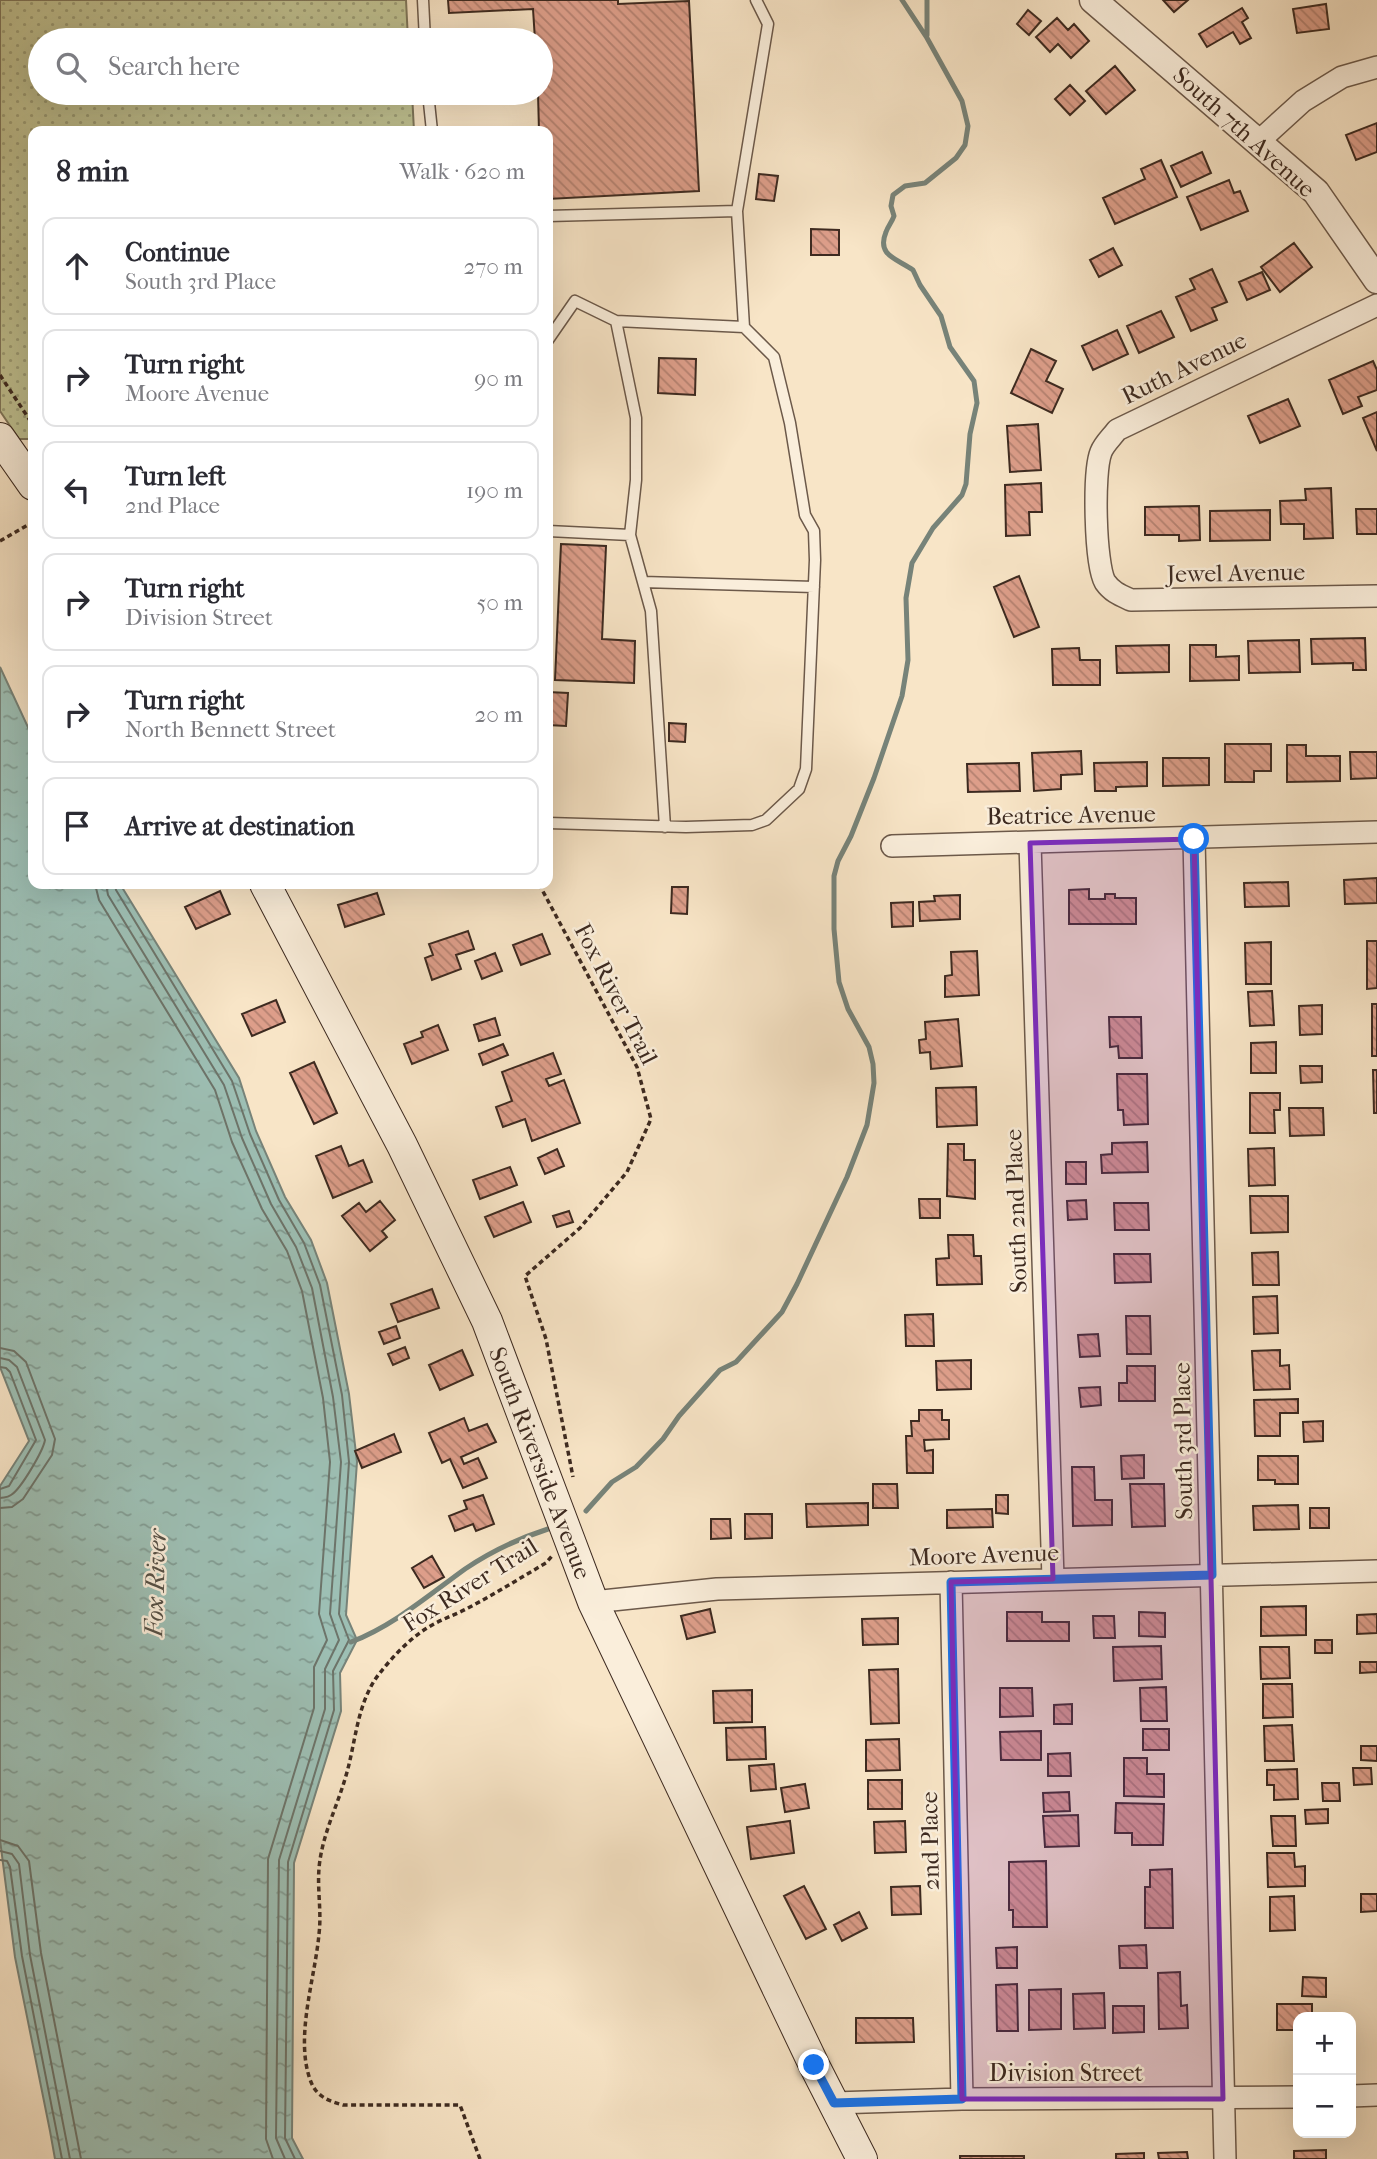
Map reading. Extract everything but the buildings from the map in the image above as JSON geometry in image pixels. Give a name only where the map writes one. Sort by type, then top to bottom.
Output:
[{"type":"main road","points":[[0,438],[28,475]]},
{"type":"main road","name":"South Riverside Avenue","points":[[268,889],[402,1145],[486,1321],[593,1602],[805,2047],[862,2159]]},
{"type":"street","name":"South 7th Avenue","points":[[1093,0],[1316,192],[1377,280]]},
{"type":"street","points":[[1258,142],[1303,101],[1342,77],[1377,67]]},
{"type":"street","name":"Ruth Avenue","points":[[1104,579],[1099,560],[1096,475],[1101,450],[1117,430],[1377,305]]},
{"type":"street","name":"Jewel Avenue","points":[[1104,579],[1113,592],[1131,600],[1377,596]]},
{"type":"street","name":"Beatrice Avenue","points":[[892,846],[1377,832]]},
{"type":"street","name":"South 3rd Place","points":[[1194,839],[1225,2159]]},
{"type":"street","name":"South 2nd Place","points":[[1030,843],[1053,1579]]},
{"type":"street","name":"Moore Avenue","points":[[593,1602],[717,1590],[1377,1571]]},
{"type":"street","name":"2nd Place","points":[[951,1582],[962,2099]]},
{"type":"street","points":[[1356,2096],[1377,2095]]},
{"type":"street","name":"Division Street","points":[[834,2103],[962,2099],[1293,2097]]},
{"type":"lane","points":[[423,0],[424,28]]},
{"type":"lane","points":[[744,327],[737,211],[768,24],[756,0]]},
{"type":"lane","points":[[429,105],[431,126]]},
{"type":"lane","points":[[553,216],[737,211]]},
{"type":"lane","points":[[553,333],[575,301],[616,321],[744,327],[774,356],[790,423],[805,514],[814,531],[806,769],[799,789],[766,820],[752,825],[665,827],[553,823]]},
{"type":"lane","points":[[616,321],[636,418],[636,480],[630,535],[651,611],[665,827]]},
{"type":"lane","points":[[553,531],[630,535]]},
{"type":"lane","points":[[643,582],[814,587]]},
{"type":"path","points":[[0,376],[28,418]]},
{"type":"path","points":[[0,541],[28,525]]},
{"type":"path","name":"Fox River Trail","points":[[542,889],[637,1067],[651,1119],[627,1171],[580,1228],[524,1276],[546,1339],[575,1489]]},
{"type":"path","name":"Fox River Trail","points":[[480,2159],[460,2105],[344,2105],[317,2094],[306,2060],[306,2032],[319,1935],[317,1883],[320,1859],[346,1776],[356,1727],[377,1676],[410,1641],[433,1625],[467,1609],[546,1563],[567,1536]]},
{"type":"highlighted area","points":[[1194,839],[1223,2099],[962,2099],[951,1582],[1053,1579],[1030,843]]},
{"type":"green space","points":[[0,0],[406,0],[407,28],[28,28],[28,105],[413,105],[414,126],[28,126],[28,439],[19,439],[0,411]]},
{"type":"water","name":"Fox River","points":[[0,667],[28,727],[28,889],[123,889],[239,1078],[256,1131],[285,1197],[311,1240],[327,1283],[349,1394],[357,1462],[346,1615],[357,1640],[340,1673],[341,1711],[294,1863],[292,2138],[303,2159],[55,2159],[15,1957],[0,1840],[0,1486],[29,1441],[0,1367]]},
{"type":"waterway","points":[[586,1511],[612,1482],[636,1467],[720,1370],[736,1362],[782,1312],[847,1177],[867,1125],[874,1083],[873,1064],[869,1047],[848,1009],[839,982],[834,929],[834,876],[874,778],[902,696],[908,660],[906,598],[912,563],[933,528],[962,495],[966,484],[970,434],[977,403],[974,381],[950,347],[941,316],[913,270],[890,256],[884,247],[886,232],[894,216],[891,206],[893,195],[905,186],[925,183],[956,158],[965,145],[968,126],[962,101],[902,0]]},
{"type":"waterway","points":[[927,0],[927,35]]},
{"type":"waterway","points":[[351,1642],[396,1619],[485,1557],[548,1529]]},
{"type":"route","points":[[814,2065],[834,2103],[962,2099],[951,1582],[1212,1575],[1194,839]]}]
